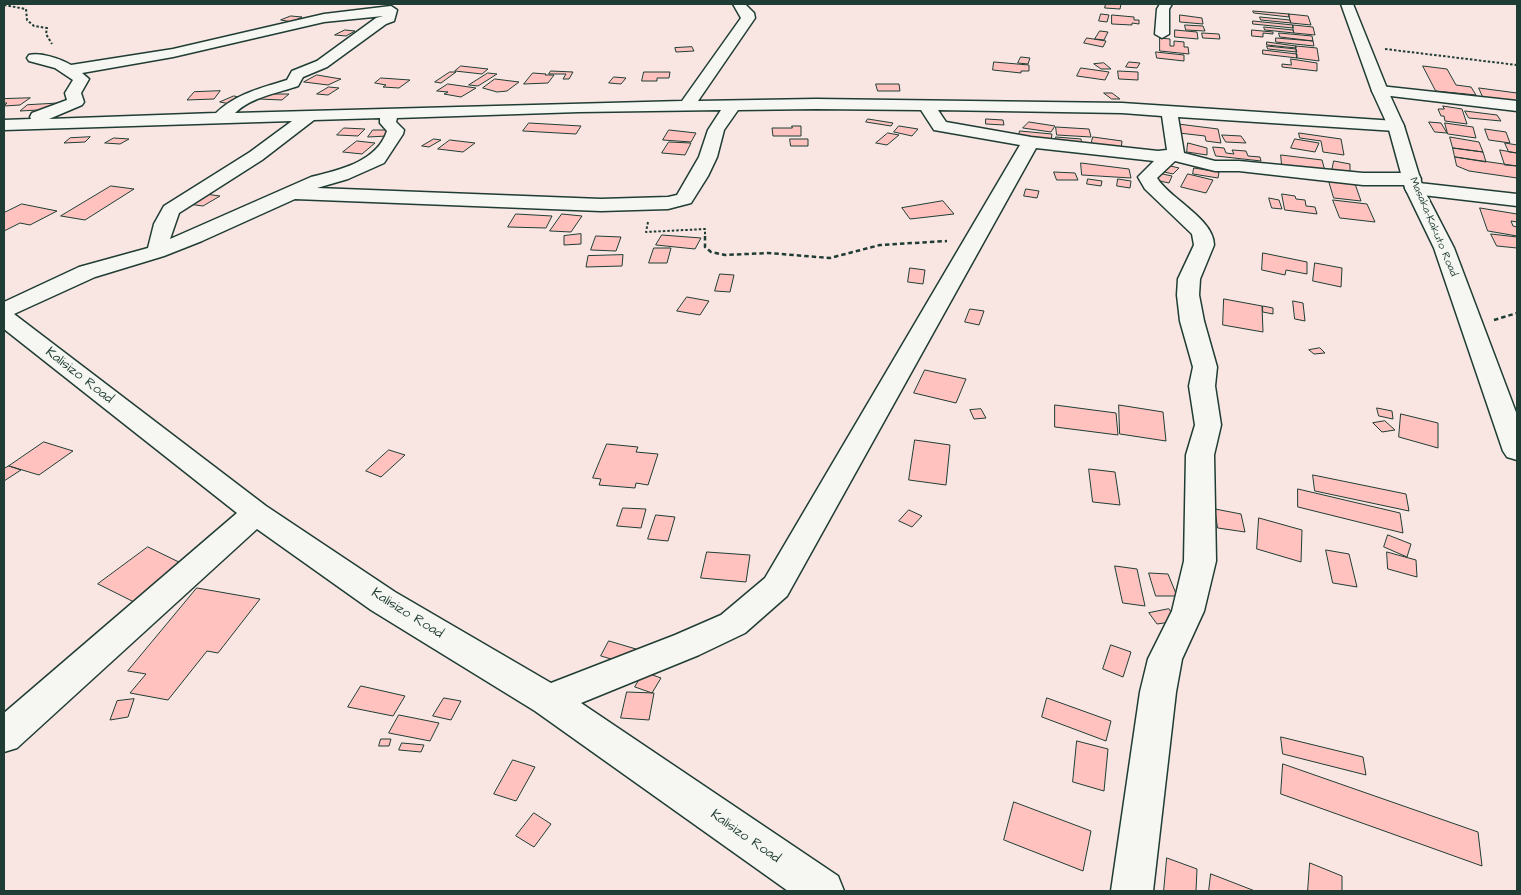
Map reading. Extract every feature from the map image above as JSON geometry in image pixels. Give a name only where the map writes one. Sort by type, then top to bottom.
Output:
[{"type":"main road","points":[[686,106],[748,18],[748,13],[742,10],[739,4]]},
{"type":"main road","points":[[1162,34],[1163,9],[1166,4]]},
{"type":"main road","name":"Masaka-Kakuto Road","points":[[1347,4],[1380,91],[1396,126],[1413,184],[1444,248],[1517,451]]},
{"type":"main road","points":[[70,70],[174,53],[324,18],[394,8]]},
{"type":"main road","points":[[220,119],[234,105],[252,96],[293,83],[297,74],[322,64],[381,21],[389,18],[394,8]]},
{"type":"main road","points":[[30,124],[36,118],[76,102],[73,93],[81,79],[60,65],[34,58]]},
{"type":"main road","points":[[1380,91],[1517,106]]},
{"type":"main road","points":[[292,193],[600,205],[668,203],[684,199],[699,176],[708,157],[716,130],[733,105]]},
{"type":"main road","points":[[4,125],[579,107],[926,105],[1168,110],[1396,126]]},
{"type":"main road","points":[[926,105],[940,126],[1031,142],[1140,156],[1172,155],[1226,168],[1239,166],[1413,184],[1517,200]]},
{"type":"main road","points":[[1132,891],[1158,692],[1165,659],[1188,611],[1200,561],[1200,455],[1208,425],[1202,386],[1205,367],[1192,321],[1188,295],[1189,279],[1204,245],[1204,239],[1201,232],[1152,185],[1148,177],[1176,151],[1168,110]]},
{"type":"main road","points":[[4,310],[87,272],[157,252],[318,181],[341,175],[378,159],[381,152],[394,139],[396,134],[396,130],[388,123],[389,114]]},
{"type":"main road","points":[[157,252],[164,224],[171,210],[256,156],[309,116]]},
{"type":"main road","points":[[548,700],[687,645],[733,624],[776,587],[1031,142]]},
{"type":"main road","name":"Kalisizo Road","points":[[4,318],[19,342],[256,513],[383,601],[548,700],[824,891]]},
{"type":"main road","points":[[4,736],[256,513]]},
{"type":"path","points":[[4,5],[26,9],[26,20],[30,24],[47,28],[46,34],[52,45],[50,49],[34,58]]},
{"type":"path","points":[[1362,45],[1445,58],[1472,59],[1517,65]]},
{"type":"path","points":[[684,199],[651,219],[646,225],[646,232],[705,229],[705,247],[711,252],[725,255],[768,253],[830,258],[880,245],[929,241],[974,241]]},
{"type":"building","points":[[1106,4],[1121,4],[1120,9],[1105,8]]},
{"type":"building","points":[[1253,11],[1289,14],[1289,17],[1254,13]]},
{"type":"building","points":[[1101,14],[1109,15],[1107,22],[1099,21]]},
{"type":"building","points":[[1289,14],[1308,16],[1311,25],[1291,23]]},
{"type":"building","points":[[1112,15],[1134,17],[1134,20],[1139,20],[1139,24],[1112,24]]},
{"type":"building","points":[[1180,15],[1202,18],[1203,24],[1180,22]]},
{"type":"building","points":[[291,16],[302,17],[292,22],[281,20]]},
{"type":"building","points":[[1260,17],[1290,20],[1291,23],[1261,20]]},
{"type":"building","points":[[1253,21],[1293,25],[1293,28],[1253,24]]},
{"type":"building","points":[[1185,25],[1203,26],[1205,31],[1186,30]]},
{"type":"building","points":[[1293,25],[1313,27],[1315,35],[1294,33]]},
{"type":"building","points":[[1264,27],[1293,30],[1294,33],[1265,30]]},
{"type":"building","points":[[345,30],[355,31],[346,36],[335,35]]},
{"type":"building","points":[[1175,30],[1197,32],[1198,39],[1175,37]]},
{"type":"building","points":[[1252,30],[1273,32],[1273,34],[1263,33],[1263,37],[1252,36]]},
{"type":"building","points":[[1100,31],[1108,32],[1104,40],[1095,39]]},
{"type":"building","points":[[1202,33],[1219,34],[1220,39],[1203,38]]},
{"type":"building","points":[[1279,33],[1312,36],[1313,41],[1280,37]]},
{"type":"building","points":[[1087,38],[1106,41],[1103,47],[1084,43]]},
{"type":"building","points":[[1160,38],[1170,39],[1170,46],[1174,46],[1174,41],[1184,42],[1184,47],[1188,47],[1189,54],[1160,51]]},
{"type":"building","points":[[1276,38],[1313,41],[1314,46],[1276,42]]},
{"type":"building","points":[[1267,42],[1296,46],[1296,48],[1267,45]]},
{"type":"building","points":[[1267,46],[1296,49],[1297,52],[1268,49]]},
{"type":"building","points":[[1296,46],[1317,48],[1319,61],[1297,58]]},
{"type":"building","points":[[692,47],[694,51],[676,52],[675,48]]},
{"type":"building","points":[[1263,50],[1297,54],[1297,58],[1263,54]]},
{"type":"building","points":[[1156,52],[1184,55],[1184,61],[1157,58]]},
{"type":"building","points":[[1021,57],[1030,58],[1028,64],[1018,63]]},
{"type":"building","points":[[1291,59],[1317,63],[1317,71],[1282,67],[1282,64],[1291,65]]},
{"type":"building","points":[[994,62],[1029,65],[1029,71],[1021,71],[1021,73],[993,70]]},
{"type":"building","points":[[1129,62],[1140,63],[1137,68],[1126,67]]},
{"type":"building","points":[[1104,63],[1111,69],[1101,69],[1094,64]]},
{"type":"building","points":[[461,66],[488,69],[482,74],[455,71]]},
{"type":"building","points":[[1423,66],[1447,69],[1456,85],[1471,87],[1476,95],[1436,91]]},
{"type":"building","points":[[1081,68],[1109,72],[1105,80],[1077,76]]},
{"type":"building","points":[[551,71],[573,72],[569,79],[563,79],[566,74],[549,74]]},
{"type":"building","points":[[1118,71],[1138,72],[1138,80],[1119,79]]},
{"type":"building","points":[[450,72],[456,72],[441,83],[435,82]]},
{"type":"building","points":[[644,72],[670,72],[669,78],[657,78],[657,81],[642,81]]},
{"type":"building","points":[[488,73],[497,74],[478,86],[469,85]]},
{"type":"building","points":[[533,73],[554,75],[548,83],[524,84]]},
{"type":"building","points":[[317,75],[341,79],[328,85],[304,82]]},
{"type":"building","points":[[614,77],[626,78],[621,84],[609,83]]},
{"type":"building","points":[[381,78],[410,80],[399,88],[383,87],[386,85],[375,83]]},
{"type":"building","points":[[495,79],[519,82],[507,91],[497,92],[483,88]]},
{"type":"building","points":[[448,84],[476,88],[461,97],[444,94],[448,92],[437,91]]},
{"type":"building","points":[[876,84],[899,84],[900,91],[878,91]]},
{"type":"building","points":[[329,87],[339,88],[328,95],[317,94]]},
{"type":"building","points":[[1479,88],[1517,93],[1517,101],[1483,97]]},
{"type":"building","points":[[220,91],[214,99],[187,100],[194,92]]},
{"type":"building","points":[[1104,93],[1112,93],[1120,99],[1112,99]]},
{"type":"building","points":[[266,94],[289,94],[282,100],[259,99]]},
{"type":"building","points":[[234,96],[244,98],[230,104],[220,102]]},
{"type":"building","points":[[30,98],[20,105],[4,106],[7,103],[4,103],[4,99]]},
{"type":"building","points":[[63,103],[57,109],[20,111],[27,105]]},
{"type":"building","points":[[1443,106],[1462,109],[1467,124],[1445,121],[1444,116],[1441,116],[1438,109],[1444,109]]},
{"type":"building","points":[[1465,111],[1497,115],[1501,121],[1469,118]]},
{"type":"building","points":[[868,119],[893,123],[891,126],[866,122]]},
{"type":"building","points":[[986,119],[1003,120],[1004,125],[986,124]]},
{"type":"building","points":[[1029,122],[1055,126],[1051,132],[1023,128]]},
{"type":"building","points":[[1429,122],[1441,123],[1447,133],[1435,132]]},
{"type":"building","points":[[529,123],[581,126],[576,134],[523,131]]},
{"type":"building","points":[[1445,123],[1473,127],[1476,138],[1448,134]]},
{"type":"building","points":[[1178,124],[1218,129],[1221,143],[1206,141],[1205,136],[1179,133]]},
{"type":"building","points":[[792,126],[801,126],[801,136],[773,136],[772,128],[792,128]]},
{"type":"building","points":[[899,126],[918,129],[912,136],[894,132]]},
{"type":"building","points":[[1056,127],[1089,129],[1091,137],[1057,135]]},
{"type":"building","points":[[344,128],[365,129],[358,136],[337,135]]},
{"type":"building","points":[[1485,129],[1506,132],[1510,143],[1489,140]]},
{"type":"building","points":[[373,130],[391,130],[387,136],[368,137]]},
{"type":"building","points":[[669,130],[696,133],[691,142],[663,140]]},
{"type":"building","points":[[1020,131],[1052,134],[1051,141],[1018,138]]},
{"type":"building","points":[[888,133],[899,135],[887,145],[876,143]]},
{"type":"building","points":[[1299,133],[1341,139],[1344,155],[1323,152],[1321,141],[1300,138]]},
{"type":"building","points":[[1222,135],[1241,136],[1246,143],[1226,142]]},
{"type":"building","points":[[90,137],[85,142],[64,143],[70,138]]},
{"type":"building","points":[[1056,137],[1081,139],[1082,145],[1057,143]]},
{"type":"building","points":[[1093,137],[1122,141],[1121,150],[1091,146]]},
{"type":"building","points":[[1450,137],[1479,142],[1483,152],[1453,148]]},
{"type":"building","points":[[114,138],[129,139],[120,144],[105,143]]},
{"type":"building","points":[[434,139],[441,140],[429,147],[422,146]]},
{"type":"building","points":[[790,139],[808,139],[808,146],[791,146]]},
{"type":"building","points":[[1295,139],[1319,143],[1315,152],[1291,148]]},
{"type":"building","points":[[450,140],[475,143],[463,152],[438,149]]},
{"type":"building","points":[[357,141],[375,143],[362,154],[343,152]]},
{"type":"building","points":[[669,142],[691,143],[685,155],[662,153]]},
{"type":"building","points":[[1188,143],[1207,148],[1207,155],[1187,152]]},
{"type":"building","points":[[1505,143],[1517,145],[1517,153],[1509,152]]},
{"type":"building","points":[[1213,147],[1224,148],[1226,153],[1234,154],[1232,150],[1246,151],[1248,156],[1260,157],[1261,161],[1216,156]]},
{"type":"building","points":[[1453,148],[1483,152],[1486,162],[1455,157]]},
{"type":"building","points":[[1500,150],[1517,153],[1517,166],[1505,165]]},
{"type":"building","points":[[1281,155],[1322,160],[1325,171],[1282,165]]},
{"type":"building","points":[[1455,157],[1517,166],[1517,178],[1469,171],[1457,166]]},
{"type":"building","points":[[1334,161],[1350,164],[1350,174],[1332,171]]},
{"type":"building","points":[[1081,163],[1129,169],[1131,178],[1082,175]]},
{"type":"building","points":[[1166,165],[1179,168],[1173,174],[1160,171]]},
{"type":"building","points":[[1194,168],[1219,172],[1218,178],[1193,174]]},
{"type":"building","points":[[1054,172],[1075,173],[1078,180],[1057,180]]},
{"type":"building","points":[[1158,173],[1172,176],[1169,183],[1155,180]]},
{"type":"building","points":[[1188,174],[1213,180],[1206,193],[1181,187]]},
{"type":"building","points":[[1328,178],[1354,181],[1361,201],[1334,198]]},
{"type":"building","points":[[1088,179],[1102,181],[1101,186],[1087,184]]},
{"type":"building","points":[[1118,179],[1131,181],[1130,188],[1117,186]]},
{"type":"building","points":[[111,186],[134,189],[85,220],[61,216]]},
{"type":"building","points":[[1026,189],[1039,191],[1037,198],[1024,196]]},
{"type":"building","points":[[205,194],[220,196],[203,206],[188,204]]},
{"type":"building","points":[[1282,194],[1305,200],[1306,206],[1315,207],[1317,214],[1285,210]]},
{"type":"building","points":[[1269,198],[1279,200],[1282,209],[1272,208]]},
{"type":"building","points":[[1333,200],[1367,204],[1375,222],[1340,218]]},
{"type":"building","points":[[943,201],[954,214],[910,219],[902,208]]},
{"type":"building","points":[[22,204],[57,211],[30,225],[20,223],[4,231],[4,213]]},
{"type":"building","points":[[1480,208],[1517,214],[1517,222],[1511,221],[1513,226],[1517,227],[1517,236],[1488,231]]},
{"type":"building","points":[[516,214],[552,216],[546,228],[508,227]]},
{"type":"building","points":[[562,214],[582,216],[571,232],[550,231]]},
{"type":"building","points":[[581,234],[581,244],[564,245],[564,236]]},
{"type":"building","points":[[1491,234],[1517,237],[1517,248],[1497,246]]},
{"type":"building","points":[[662,235],[701,238],[695,249],[656,245]]},
{"type":"building","points":[[596,236],[621,237],[616,251],[591,250]]},
{"type":"building","points":[[654,248],[671,248],[667,263],[649,263]]},
{"type":"building","points":[[1263,253],[1307,262],[1307,274],[1286,270],[1285,275],[1262,270]]},
{"type":"building","points":[[623,255],[622,266],[586,267],[588,256]]},
{"type":"building","points":[[1315,263],[1342,268],[1341,287],[1313,281]]},
{"type":"building","points":[[910,268],[925,270],[923,284],[908,282]]},
{"type":"building","points":[[720,274],[734,275],[730,292],[715,291]]},
{"type":"building","points":[[687,297],[709,301],[700,315],[677,311]]},
{"type":"building","points":[[1224,299],[1262,306],[1263,332],[1223,325]]},
{"type":"building","points":[[1293,301],[1303,303],[1305,321],[1295,319]]},
{"type":"building","points":[[1263,306],[1273,308],[1273,314],[1263,312]]},
{"type":"building","points":[[970,309],[984,311],[979,325],[965,322]]},
{"type":"building","points":[[1320,348],[1325,353],[1314,354],[1309,350]]},
{"type":"building","points":[[925,370],[966,379],[956,403],[914,393]]},
{"type":"building","points":[[1055,405],[1116,413],[1118,435],[1055,427]]},
{"type":"building","points":[[1119,405],[1163,412],[1166,441],[1120,434]]},
{"type":"building","points":[[1377,408],[1392,411],[1393,419],[1379,416]]},
{"type":"building","points":[[981,409],[986,418],[974,419],[970,410]]},
{"type":"building","points":[[1401,414],[1438,423],[1438,448],[1399,437]]},
{"type":"building","points":[[1385,421],[1395,430],[1382,432],[1373,423]]},
{"type":"building","points":[[915,440],[950,445],[946,485],[909,480]]},
{"type":"building","points":[[44,442],[73,451],[39,475],[9,466]]},
{"type":"building","points":[[607,444],[638,447],[636,452],[658,454],[648,485],[636,483],[635,488],[599,485],[601,479],[593,478]]},
{"type":"building","points":[[389,450],[405,455],[381,477],[366,471]]},
{"type":"building","points":[[9,466],[21,470],[4,481],[4,469]]},
{"type":"building","points":[[1089,469],[1115,472],[1120,505],[1093,502]]},
{"type":"building","points":[[1313,475],[1406,494],[1409,511],[1315,491]]},
{"type":"building","points":[[1298,489],[1400,513],[1403,533],[1298,507]]},
{"type":"building","points":[[623,508],[646,509],[641,528],[617,526]]},
{"type":"building","points":[[1215,509],[1241,514],[1245,532],[1218,528]]},
{"type":"building","points":[[909,510],[922,516],[912,527],[899,521]]},
{"type":"building","points":[[656,515],[675,517],[668,541],[648,539]]},
{"type":"building","points":[[1259,518],[1302,530],[1301,562],[1257,549]]},
{"type":"building","points":[[1388,535],[1411,544],[1407,557],[1384,547]]},
{"type":"building","points":[[148,547],[185,565],[136,603],[98,584]]},
{"type":"building","points":[[1326,550],[1349,554],[1357,587],[1333,583]]},
{"type":"building","points":[[707,552],[750,555],[746,582],[701,578]]},
{"type":"building","points":[[1387,552],[1416,560],[1417,577],[1388,569]]},
{"type":"building","points":[[1115,566],[1137,569],[1145,606],[1123,603]]},
{"type":"building","points":[[1149,573],[1168,574],[1177,596],[1156,596]]},
{"type":"building","points":[[197,588],[260,599],[218,653],[207,651],[168,700],[130,693],[146,674],[128,671]]},
{"type":"building","points":[[1169,609],[1177,621],[1157,624],[1149,613]]},
{"type":"building","points":[[609,641],[636,649],[628,664],[601,656]]},
{"type":"building","points":[[1111,645],[1131,652],[1123,677],[1103,669]]},
{"type":"building","points":[[644,672],[661,678],[652,693],[635,687]]},
{"type":"building","points":[[361,686],[405,696],[393,716],[348,707]]},
{"type":"building","points":[[627,692],[654,693],[649,720],[621,718]]},
{"type":"building","points":[[444,698],[461,701],[451,720],[433,716]]},
{"type":"building","points":[[1047,698],[1111,721],[1106,741],[1042,717]]},
{"type":"building","points":[[134,699],[128,717],[110,720],[117,701]]},
{"type":"building","points":[[399,715],[439,723],[430,741],[389,733]]},
{"type":"building","points":[[1281,737],[1363,757],[1366,775],[1283,754]]},
{"type":"building","points":[[381,739],[391,739],[389,746],[379,746]]},
{"type":"building","points":[[1077,741],[1108,749],[1104,791],[1073,782]]},
{"type":"building","points":[[402,743],[424,745],[421,752],[399,750]]},
{"type":"building","points":[[513,760],[535,767],[516,801],[494,794]]},
{"type":"building","points":[[1283,764],[1478,832],[1482,866],[1281,794]]},
{"type":"building","points":[[1014,802],[1091,831],[1083,871],[1004,840]]},
{"type":"building","points":[[534,813],[551,824],[534,847],[516,836]]},
{"type":"building","points":[[1167,858],[1197,869],[1196,891],[1164,891]]},
{"type":"building","points":[[1310,863],[1342,876],[1342,891],[1308,891]]},
{"type":"building","points":[[1211,874],[1255,891],[1209,891]]}]
